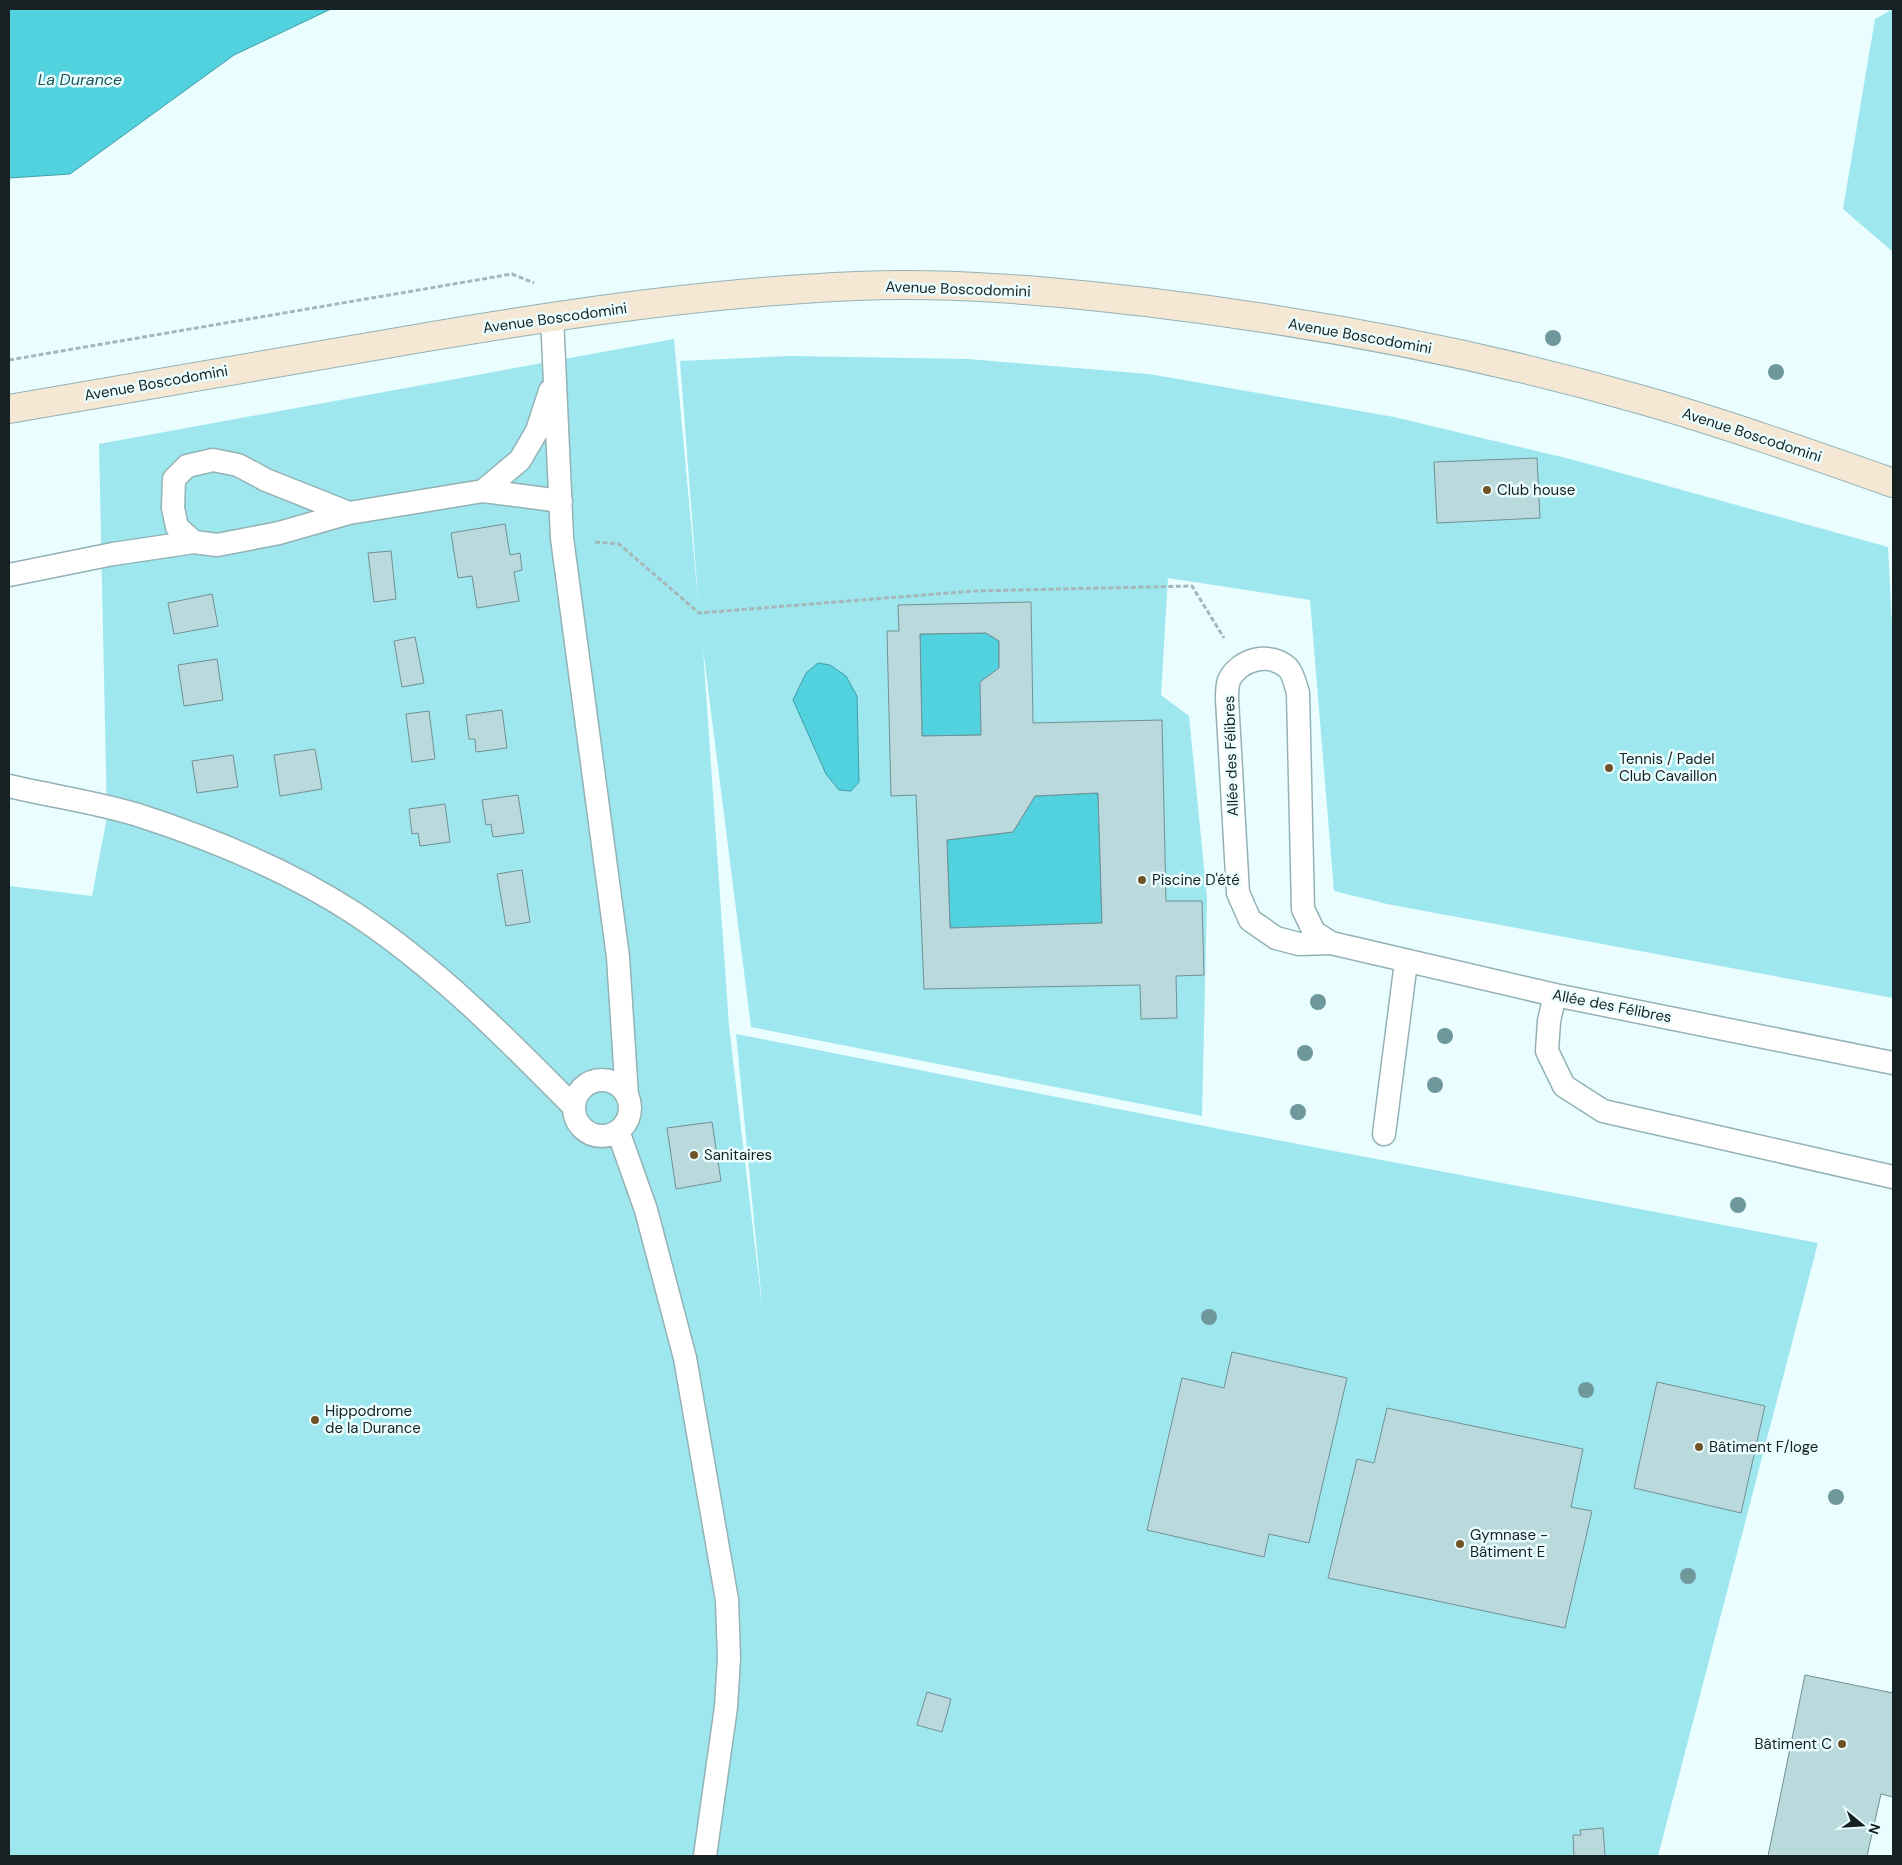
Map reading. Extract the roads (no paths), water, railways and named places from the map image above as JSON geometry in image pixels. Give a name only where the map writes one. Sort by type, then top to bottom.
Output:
[{"type":"main road","name":"Avenue Boscodomini","points":[[9,409],[552,316],[736,295],[859,286],[987,288],[1074,294],[1209,310],[1353,333],[1508,364],[1646,401],[1893,483]]},
{"type":"lane","points":[[552,316],[562,538],[618,957],[629,1115],[618,1131],[600,1136],[590,1133],[576,1120],[574,1107],[577,1095],[582,1088],[598,1080],[615,1083],[627,1096]]},
{"type":"lane","points":[[483,491],[520,460],[537,431],[554,378]]},
{"type":"lane","points":[[194,542],[177,527],[173,508],[174,479],[187,466],[213,460],[238,465],[266,480],[349,513]]},
{"type":"lane","points":[[9,575],[113,554],[194,542],[217,545],[279,534],[349,513],[483,491],[561,501]]},
{"type":"lane","name":"Allée des Félibres","points":[[1331,944],[1314,932],[1303,908],[1298,693],[1289,669],[1274,659],[1259,658],[1239,667],[1228,682],[1227,700],[1238,893],[1250,920],[1276,938],[1299,944],[1331,944],[1555,996],[1893,1063]]},
{"type":"lane","points":[[9,786],[136,815],[203,839],[285,874],[353,912],[411,954],[473,1006],[574,1107]]},
{"type":"lane","points":[[1384,1134],[1406,962]]},
{"type":"lane","points":[[1555,996],[1549,1021],[1547,1051],[1564,1086],[1603,1111],[1893,1177]]},
{"type":"lane","points":[[618,1131],[646,1210],[685,1358],[727,1600],[729,1658],[726,1707],[705,1856]]},
{"type":"water","name":"La Durance","points":[[9,9],[331,9],[234,55],[70,174],[9,178]]},
{"type":"water","points":[[986,633],[999,641],[999,668],[981,735],[922,736],[920,634]]},
{"type":"water","points":[[818,663],[830,665],[846,676],[857,696],[859,782],[851,791],[839,790],[826,774],[793,700],[806,673]]},
{"type":"water","points":[[1098,793],[1102,923],[950,928],[947,840],[1013,832],[1035,796]]},
{"type":"place","name":"Club house","points":[[1487,490]]},
{"type":"place","name":"Tennis / Padel Club Cavaillon","points":[[1609,768]]},
{"type":"place","name":"Piscine D'été","points":[[1142,880]]},
{"type":"place","name":"Sanitaires","points":[[694,1155]]},
{"type":"place","name":"Hippodrome de la Durance","points":[[315,1420]]},
{"type":"place","name":"Bâtiment F/loge","points":[[1699,1447]]},
{"type":"place","name":"Gymnase - Bâtiment E","points":[[1460,1544]]},
{"type":"place","name":"Bâtiment C","points":[[1842,1744]]}]
